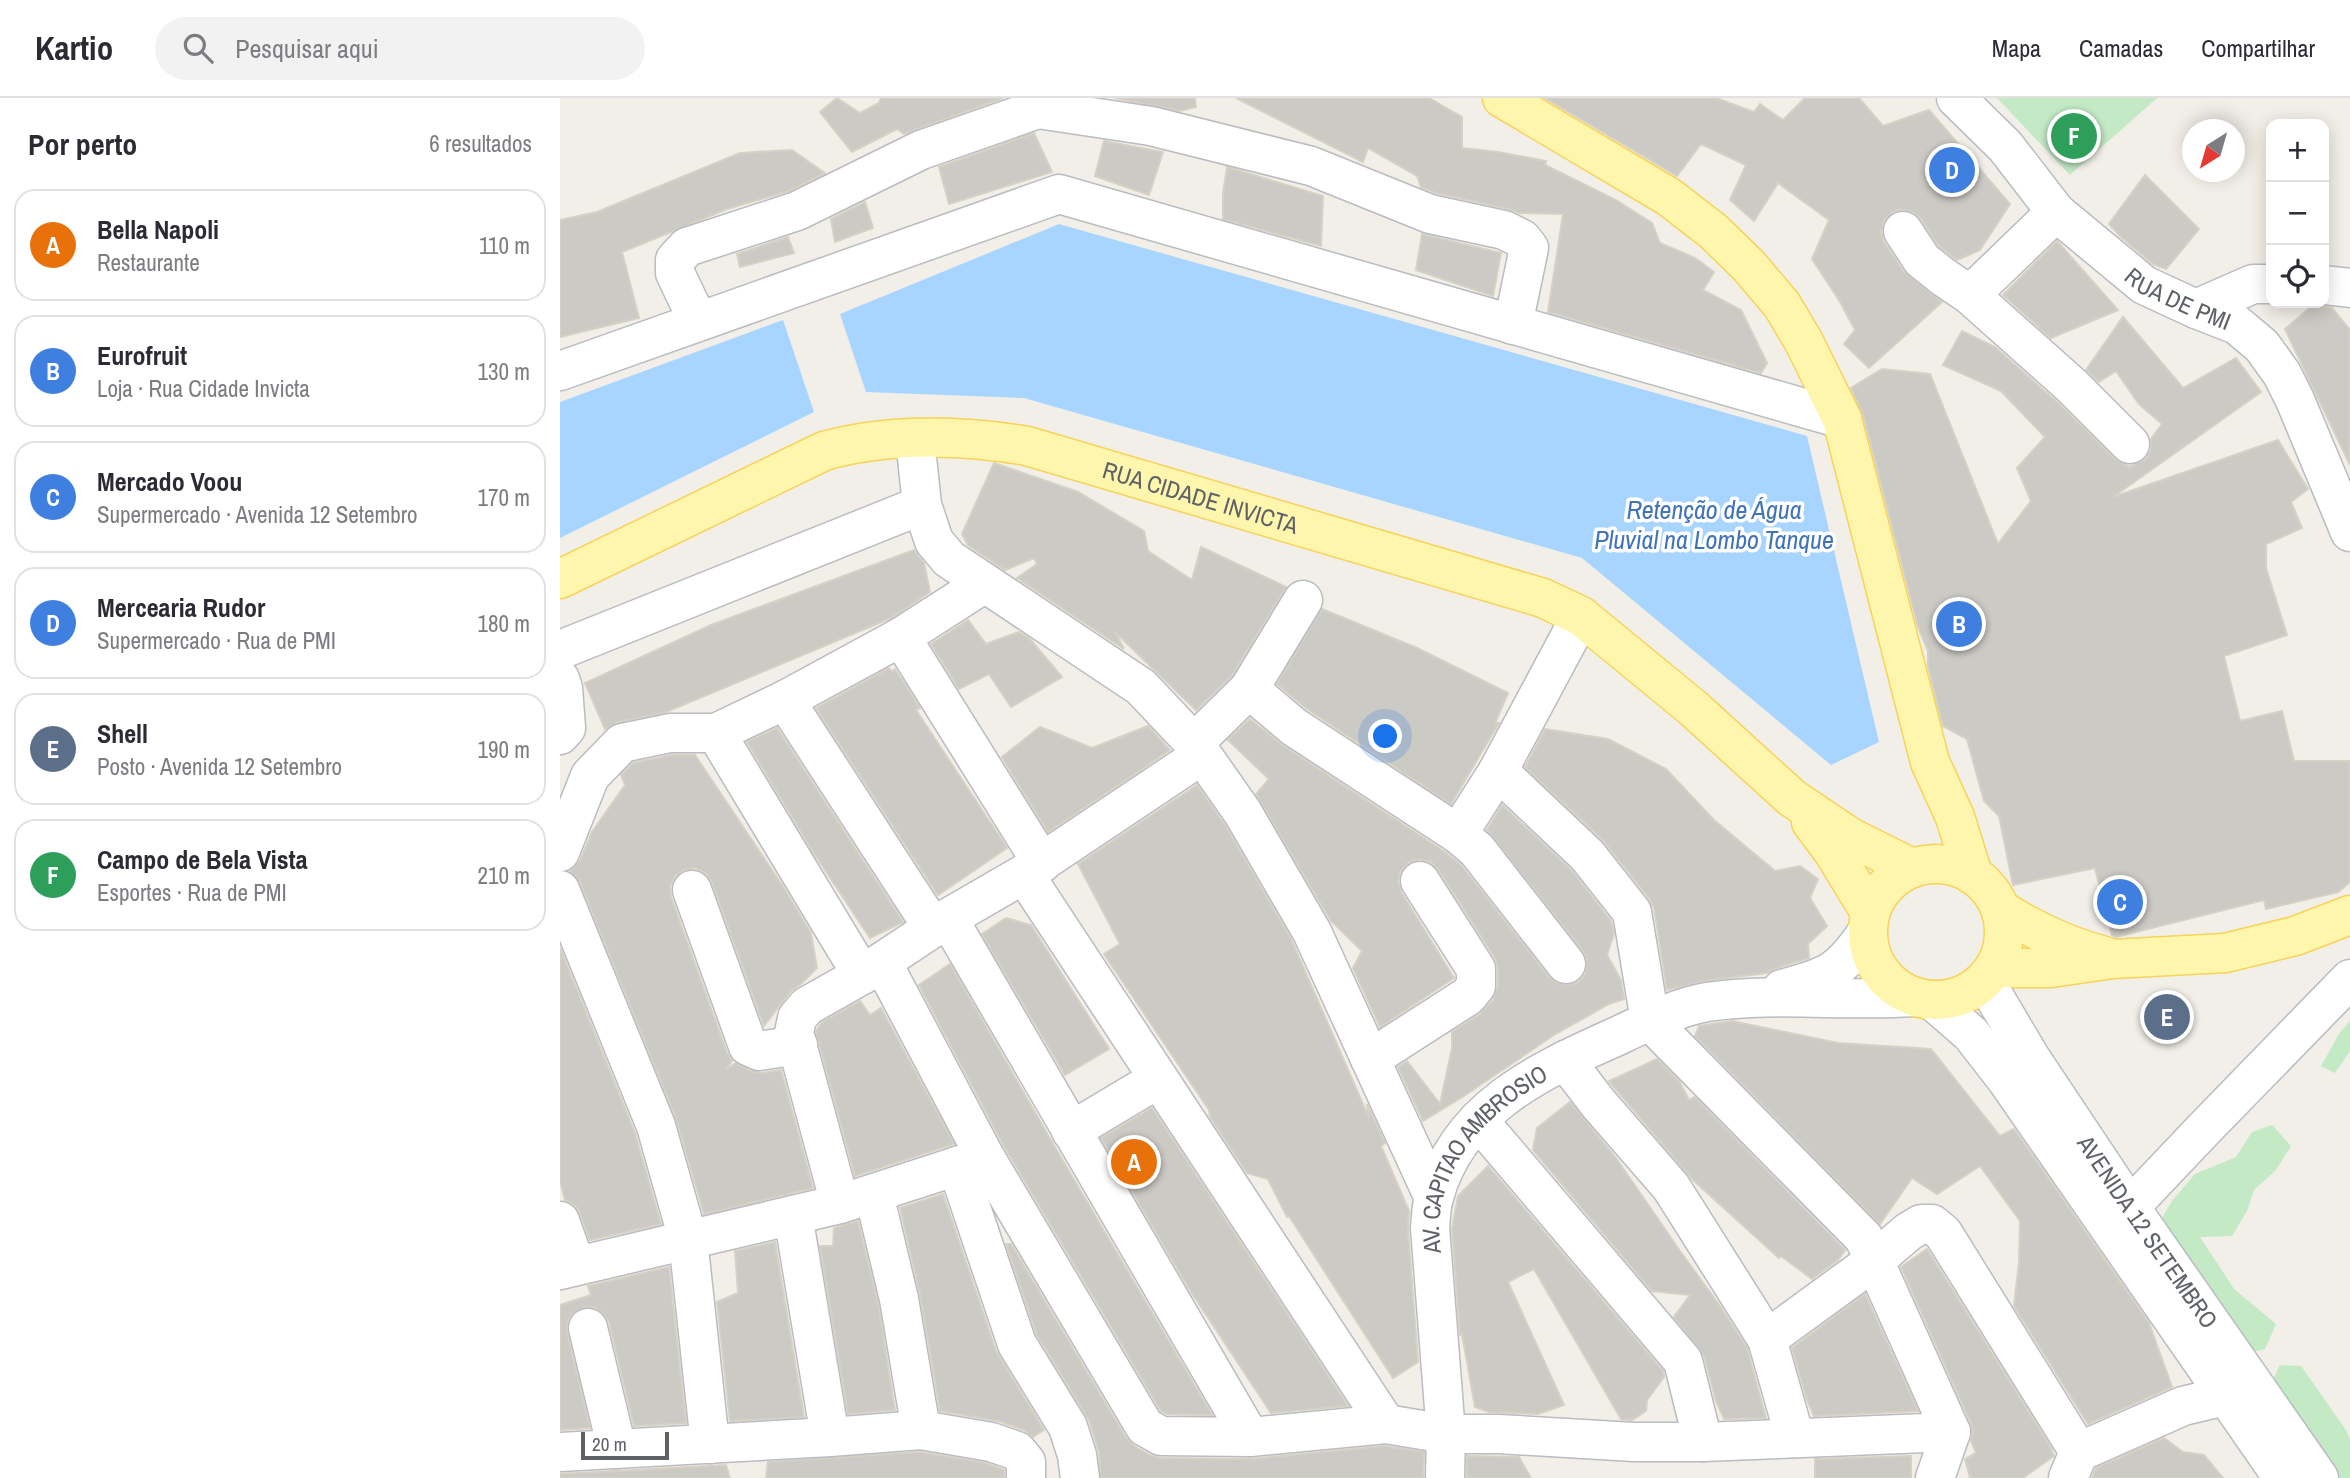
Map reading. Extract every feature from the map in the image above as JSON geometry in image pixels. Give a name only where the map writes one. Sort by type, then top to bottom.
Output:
[{"type":"main road","points":[[1502,98],[1669,197],[1713,231],[1749,266],[1782,305],[1804,342],[1842,419],[1930,762],[1955,817],[1973,875]]},
{"type":"main road","name":"RUA CIDADE INVICTA","points":[[560,579],[824,451],[848,444],[915,439],[986,439],[1027,446],[1543,598],[1581,616],[1693,708],[1792,799],[1850,837],[1921,866]]},
{"type":"main road","points":[[1921,866],[1933,813],[1930,762]]},
{"type":"main road","name":"RUA CIDADE INVICTA","points":[[1792,799],[1834,853],[1868,922]]},
{"type":"main road","points":[[1921,866],[1952,866],[1973,875],[1989,890],[2000,909],[2004,929],[2002,949],[1990,974],[1970,992],[1952,999],[1923,999],[1895,987],[1880,972],[1870,953],[1868,922],[1879,893],[1893,878],[1921,866]]},
{"type":"main road","points":[[2000,909],[2052,939],[2113,959]]},
{"type":"main road","points":[[1990,974],[2113,959],[2225,953],[2295,936],[2350,915]]},
{"type":"street","name":"RUA DE PMI","points":[[1956,98],[2005,146],[2056,212],[2144,285],[2236,325],[2262,346],[2283,374],[2350,532]]},
{"type":"street","points":[[698,321],[675,273],[676,260],[687,247],[797,211],[921,150],[1038,109],[1151,125],[1311,166],[1430,214],[1504,230],[1522,239],[1529,248],[1513,325]]},
{"type":"street","points":[[560,371],[1059,194],[1842,419]]},
{"type":"street","points":[[1970,295],[2056,212]]},
{"type":"street","points":[[1903,231],[1922,260],[1970,295],[2072,386],[2130,444]]},
{"type":"street","points":[[2196,309],[2253,284],[2266,284]]},
{"type":"street","points":[[2329,286],[2350,288]]},
{"type":"street","points":[[915,439],[922,505],[934,541],[949,559],[1141,687],[1198,749],[1243,813],[1312,932],[1434,1198]]},
{"type":"street","points":[[560,650],[922,505]]},
{"type":"street","points":[[560,852],[590,776],[622,743],[670,733],[716,733],[785,700],[901,637],[985,583]]},
{"type":"street","points":[[921,1430],[899,1299],[798,1045],[794,1032],[797,1018],[807,1006],[1033,869],[1198,749],[1249,690],[1303,600]]},
{"type":"street","points":[[1458,834],[1498,771],[1581,616]]},
{"type":"street","points":[[901,637],[1033,869],[1158,1079],[1386,1424]]},
{"type":"street","points":[[560,679],[566,728],[560,736]]},
{"type":"street","points":[[1249,690],[1294,727],[1458,834],[1477,850],[1566,964]]},
{"type":"street","points":[[785,700],[940,923],[1072,1131],[1250,1437]]},
{"type":"street","points":[[716,733],[872,969],[971,1162],[1145,1427],[1161,1436],[1250,1437],[1386,1424],[1446,1434],[1498,1434],[1634,1443],[1951,1432]]},
{"type":"street","points":[[1498,771],[1587,855],[1632,912],[1650,1021],[1864,1238],[1951,1432],[1935,1478]]},
{"type":"street","points":[[1370,1059],[1468,996],[1476,986],[1476,969],[1420,881]]},
{"type":"street","points":[[560,890],[656,1126],[688,1239],[710,1444]]},
{"type":"street","points":[[692,890],[748,1046],[759,1051],[798,1045]]},
{"type":"street","name":"AV. CAPITAO AMBROSIO","points":[[1754,998],[1826,976],[1852,955],[1868,922]]},
{"type":"street","name":"AVENIDA 12 SETEMBRO","points":[[1990,974],[2004,1016],[2121,1220]]},
{"type":"street","points":[[2121,1220],[2350,979]]},
{"type":"street","name":"AV. CAPITAO AMBROSIO","points":[[1445,1478],[1446,1434],[1430,1228],[1434,1198],[1451,1154],[1478,1120],[1510,1091],[1565,1060],[1650,1021],[1704,1003],[1754,998],[1923,999]]},
{"type":"street","name":"AVENIDA 12 SETEMBRO","points":[[1923,999],[1953,1017],[1986,1054],[2121,1220],[2238,1387],[2319,1478]]},
{"type":"street","points":[[1565,1060],[1598,1103],[1671,1187],[1767,1339],[1795,1438]]},
{"type":"street","points":[[1072,1131],[1158,1079]]},
{"type":"street","points":[[1478,1120],[1683,1361],[1703,1442]]},
{"type":"street","points":[[560,1222],[568,1268],[857,1199],[971,1162]]},
{"type":"street","points":[[560,1452],[921,1430],[991,1442],[1017,1451],[1026,1470],[1078,1467],[1068,1427],[1017,1344],[971,1162]]},
{"type":"street","points":[[793,1214],[830,1437]]},
{"type":"street","points":[[1767,1339],[1874,1261],[1908,1232],[1921,1224],[1932,1224],[1943,1233],[2073,1465],[2183,1406],[2238,1387]]},
{"type":"street","points":[[588,1328],[617,1449]]},
{"type":"street","name":"AVENIDA 12 SETEMBRO","points":[[2238,1387],[2283,1478]]},
{"type":"green space","points":[[1997,98],[2157,98],[2070,175]]},
{"type":"green space","points":[[2350,1021],[2350,1051],[2335,1073],[2321,1066],[2339,1034]]},
{"type":"green space","points":[[2272,1125],[2291,1146],[2276,1170],[2254,1190],[2247,1211],[2232,1236],[2200,1237],[2234,1289],[2276,1324],[2265,1349],[2244,1354],[2158,1225],[2172,1201],[2195,1174],[2236,1157],[2252,1132]]},
{"type":"green space","points":[[2280,1365],[2301,1366],[2346,1430],[2350,1439],[2350,1478],[2329,1478],[2271,1383]]},
{"type":"water","name":"Retenção de Água Pluvial na Lombo Tanque","points":[[1059,224],[1807,436],[1879,742],[1831,765],[1582,558],[1024,398],[866,392],[840,314]]},
{"type":"water","points":[[783,320],[814,412],[560,538],[560,402]]},
{"type":"building","points":[[837,98],[860,113],[879,103],[881,98],[1003,98],[904,134],[897,129],[852,152],[820,112]]},
{"type":"building","points":[[1115,98],[1195,98],[1196,107],[1180,111]]},
{"type":"building","points":[[1236,98],[1429,98],[1462,117],[1462,148],[1546,161],[1545,165],[1616,200],[1652,223],[1660,243],[1695,258],[1714,272],[1703,290],[1741,310],[1767,363],[1761,373],[1548,312],[1563,214],[1519,213],[1436,193],[1421,187],[1417,176],[1368,148],[1363,162]]},
{"type":"building","points":[[1545,98],[1716,98],[1754,112],[1760,104],[1783,120],[1805,98],[1859,98],[1883,126],[1929,110],[2010,204],[1980,250],[1957,260],[1938,245],[1921,219],[1913,212],[1901,209],[1892,212],[1884,221],[1881,232],[1884,242],[1904,272],[1942,302],[1869,368],[1844,344],[1855,330],[1812,259],[1829,220],[1778,183],[1754,221],[1730,200],[1746,165],[1701,144],[1677,176]]},
{"type":"building","points":[[1034,133],[1052,172],[949,204],[939,167]]},
{"type":"building","points":[[1104,141],[1163,152],[1149,195],[1095,176]]},
{"type":"building","points":[[792,150],[825,173],[789,191],[727,209],[622,252],[639,318],[560,337],[560,220],[597,212],[740,153]]},
{"type":"building","points":[[1227,167],[1323,196],[1321,246],[1223,219]]},
{"type":"building","points":[[2145,175],[2199,229],[2166,269],[2153,264],[2109,224]]},
{"type":"building","points":[[865,202],[873,228],[835,242],[831,219]]},
{"type":"building","points":[[1422,234],[1501,253],[1493,296],[1416,270]]},
{"type":"building","points":[[788,237],[794,253],[740,267],[737,254]]},
{"type":"building","points":[[2057,241],[2118,310],[2051,338],[2003,295]]},
{"type":"building","points":[[2329,307],[2350,330],[2350,465],[2285,329],[2309,308]]},
{"type":"building","points":[[2123,317],[2183,388],[2236,358],[2261,392],[2113,497],[2278,440],[2308,489],[2291,502],[2302,528],[2266,544],[2266,568],[2287,635],[2224,656],[2240,721],[2282,711],[2294,761],[2350,761],[2350,882],[2338,892],[2266,909],[2264,900],[2116,937],[2112,935],[2095,868],[2013,885],[1999,816],[1984,801],[1967,739],[1943,726],[1928,666],[1928,651],[1918,627],[1863,414],[1851,388],[1882,369],[1930,374],[1998,544],[2031,501],[2017,468],[2045,437],[2001,391],[1943,365],[1962,331],[1995,347],[2115,459],[2130,467],[2146,459],[2151,449],[2151,439],[2162,424],[2139,404],[2116,371],[2099,382],[2086,370]]},
{"type":"building","points":[[994,463],[1078,492],[1144,531],[1148,551],[1192,580],[1201,547],[1286,587],[1232,675],[1196,710],[1115,632],[1124,649],[1017,578],[1037,564],[1034,558],[1005,570],[968,545],[962,534]]},
{"type":"building","points":[[914,550],[924,563],[930,592],[891,618],[666,712],[618,722],[605,729],[585,683],[711,625]]},
{"type":"building","points":[[1322,609],[1417,648],[1508,693],[1495,723],[1499,723],[1451,804],[1307,709],[1277,684]]},
{"type":"building","points":[[968,620],[986,644],[1019,632],[1030,639],[1062,677],[1011,707],[989,674],[959,689],[931,644]]},
{"type":"building","points":[[889,668],[892,672],[895,669],[920,708],[916,710],[1007,848],[938,895],[816,708]]},
{"type":"building","points":[[1250,719],[1282,745],[1445,852],[1461,865],[1549,977],[1558,984],[1570,985],[1579,982],[1586,973],[1587,960],[1583,951],[1487,830],[1502,805],[1571,870],[1611,921],[1614,934],[1607,955],[1621,980],[1624,999],[1609,1004],[1554,1035],[1423,1121],[1398,1067],[1407,1061],[1440,1104],[1452,1048],[1452,1032],[1480,1014],[1493,1000],[1498,986],[1495,958],[1438,869],[1431,862],[1420,859],[1409,862],[1400,872],[1398,881],[1401,892],[1454,978],[1380,1027],[1353,968],[1362,951],[1331,921],[1256,794],[1269,779],[1228,740]]},
{"type":"building","points":[[1148,726],[1170,750],[1048,832],[1002,757],[1040,727],[1092,748]]},
{"type":"building","points":[[777,728],[903,922],[870,938],[813,852],[747,742]]},
{"type":"building","points":[[1545,729],[1608,739],[1666,769],[1714,820],[1775,871],[1800,866],[1818,879],[1810,898],[1827,926],[1808,944],[1809,958],[1767,973],[1703,981],[1667,990],[1654,908],[1649,898],[1602,839],[1525,767]]},
{"type":"building","points":[[672,755],[695,755],[811,933],[817,968],[790,992],[764,1026],[712,882],[706,873],[695,868],[684,870],[675,876],[670,887],[671,897],[732,1061],[725,1070],[736,1063],[750,1071],[762,1073],[781,1070],[813,1188],[704,1214],[676,1118],[580,882],[570,871],[580,861],[592,832],[625,785],[621,775],[633,763]]},
{"type":"building","points":[[1197,785],[1225,825],[1291,939],[1369,1118],[1367,1104],[1385,1143],[1381,1146],[1409,1211],[1408,1230],[1418,1362],[1393,1378],[1289,1216],[1287,1217],[1268,1179],[1247,1173],[1210,1117],[1209,1110],[1104,954],[1120,944],[1078,864]]},
{"type":"building","points":[[1006,918],[1031,925],[1109,1049],[1065,1075],[982,934]]},
{"type":"building","points":[[560,948],[635,1133],[661,1224],[590,1240],[575,1205],[565,1200],[560,1181]]},
{"type":"building","points":[[950,964],[1212,1415],[1167,1414],[1161,1411],[1004,1146],[919,985]]},
{"type":"building","points":[[860,1001],[870,1015],[881,1008],[954,1144],[855,1176],[816,1032],[821,1023]]},
{"type":"building","points":[[1732,1021],[1838,1043],[1931,1049],[2000,1136],[2014,1129],[2149,1323],[2172,1387],[2088,1424],[2014,1306],[2020,1221],[1980,1166],[1937,1194],[1912,1178],[1880,1224],[1695,1036],[1699,1026]]},
{"type":"building","points":[[1657,1059],[1679,1081],[1689,1100],[1695,1097],[1845,1250],[1838,1260],[1812,1279],[1781,1256],[1779,1258],[1693,1180],[1609,1081]]},
{"type":"building","points":[[1570,1102],[1616,1158],[1747,1348],[1766,1418],[1724,1419],[1716,1401],[1704,1355],[1674,1317],[1690,1295],[1652,1291],[1533,1150],[1537,1128]]},
{"type":"building","points":[[1152,1108],[1348,1406],[1271,1413],[1191,1292],[1101,1138]]},
{"type":"building","points":[[1488,1166],[1663,1371],[1664,1377],[1647,1400],[1646,1411],[1632,1420],[1621,1419],[1534,1269],[1508,1282],[1564,1405],[1538,1414],[1489,1412],[1475,1407],[1462,1334],[1460,1335],[1452,1228],[1458,1196]]},
{"type":"building","points":[[943,1194],[996,1351],[1044,1430],[1033,1437],[1024,1430],[998,1421],[940,1411],[920,1294],[900,1208]]},
{"type":"building","points":[[858,1221],[878,1303],[895,1410],[848,1414],[820,1246],[833,1246],[834,1228]]},
{"type":"building","points":[[775,1242],[804,1417],[730,1421],[717,1302],[738,1293],[735,1251]]},
{"type":"building","points":[[1006,1244],[1011,1244],[1126,1438],[1150,1455],[1161,1458],[1250,1459],[1385,1446],[1424,1452],[1423,1478],[1101,1478],[1099,1452],[1089,1420],[1037,1335]]},
{"type":"building","points":[[1927,1249],[2051,1448],[2054,1456],[2023,1478],[1970,1478],[1965,1459],[1976,1453],[1971,1441],[1971,1423],[1901,1267]]},
{"type":"building","points":[[669,1267],[686,1423],[634,1426],[609,1322],[603,1313],[594,1307],[584,1307],[573,1313],[567,1322],[567,1332],[590,1428],[560,1430],[560,1305],[591,1295],[588,1286]]},
{"type":"building","points":[[1865,1294],[1918,1411],[1814,1416],[1792,1348]]},
{"type":"building","points":[[2164,1438],[2183,1452],[2204,1455],[2223,1478],[2092,1478],[2096,1468]]},
{"type":"building","points":[[920,1452],[986,1463],[1004,1470],[1004,1478],[766,1478],[768,1462]]},
{"type":"building","points":[[1467,1456],[1519,1457],[1531,1478],[1467,1478]]},
{"type":"building","points":[[1911,1456],[1911,1478],[1815,1478],[1815,1459]]},
{"type":"building","points":[[726,1465],[730,1478],[560,1478],[560,1474]]},
{"type":"place","name":"Campo de Bela Vista","points":[[2074,136]]},
{"type":"place","name":"Mercearia Rudor","points":[[1952,170]]},
{"type":"place","name":"Eurofruit","points":[[1959,624]]},
{"type":"place","name":"Mercado Voou","points":[[2120,902]]},
{"type":"place","name":"Shell","points":[[2167,1017]]},
{"type":"place","name":"Bella Napoli","points":[[1134,1162]]}]
